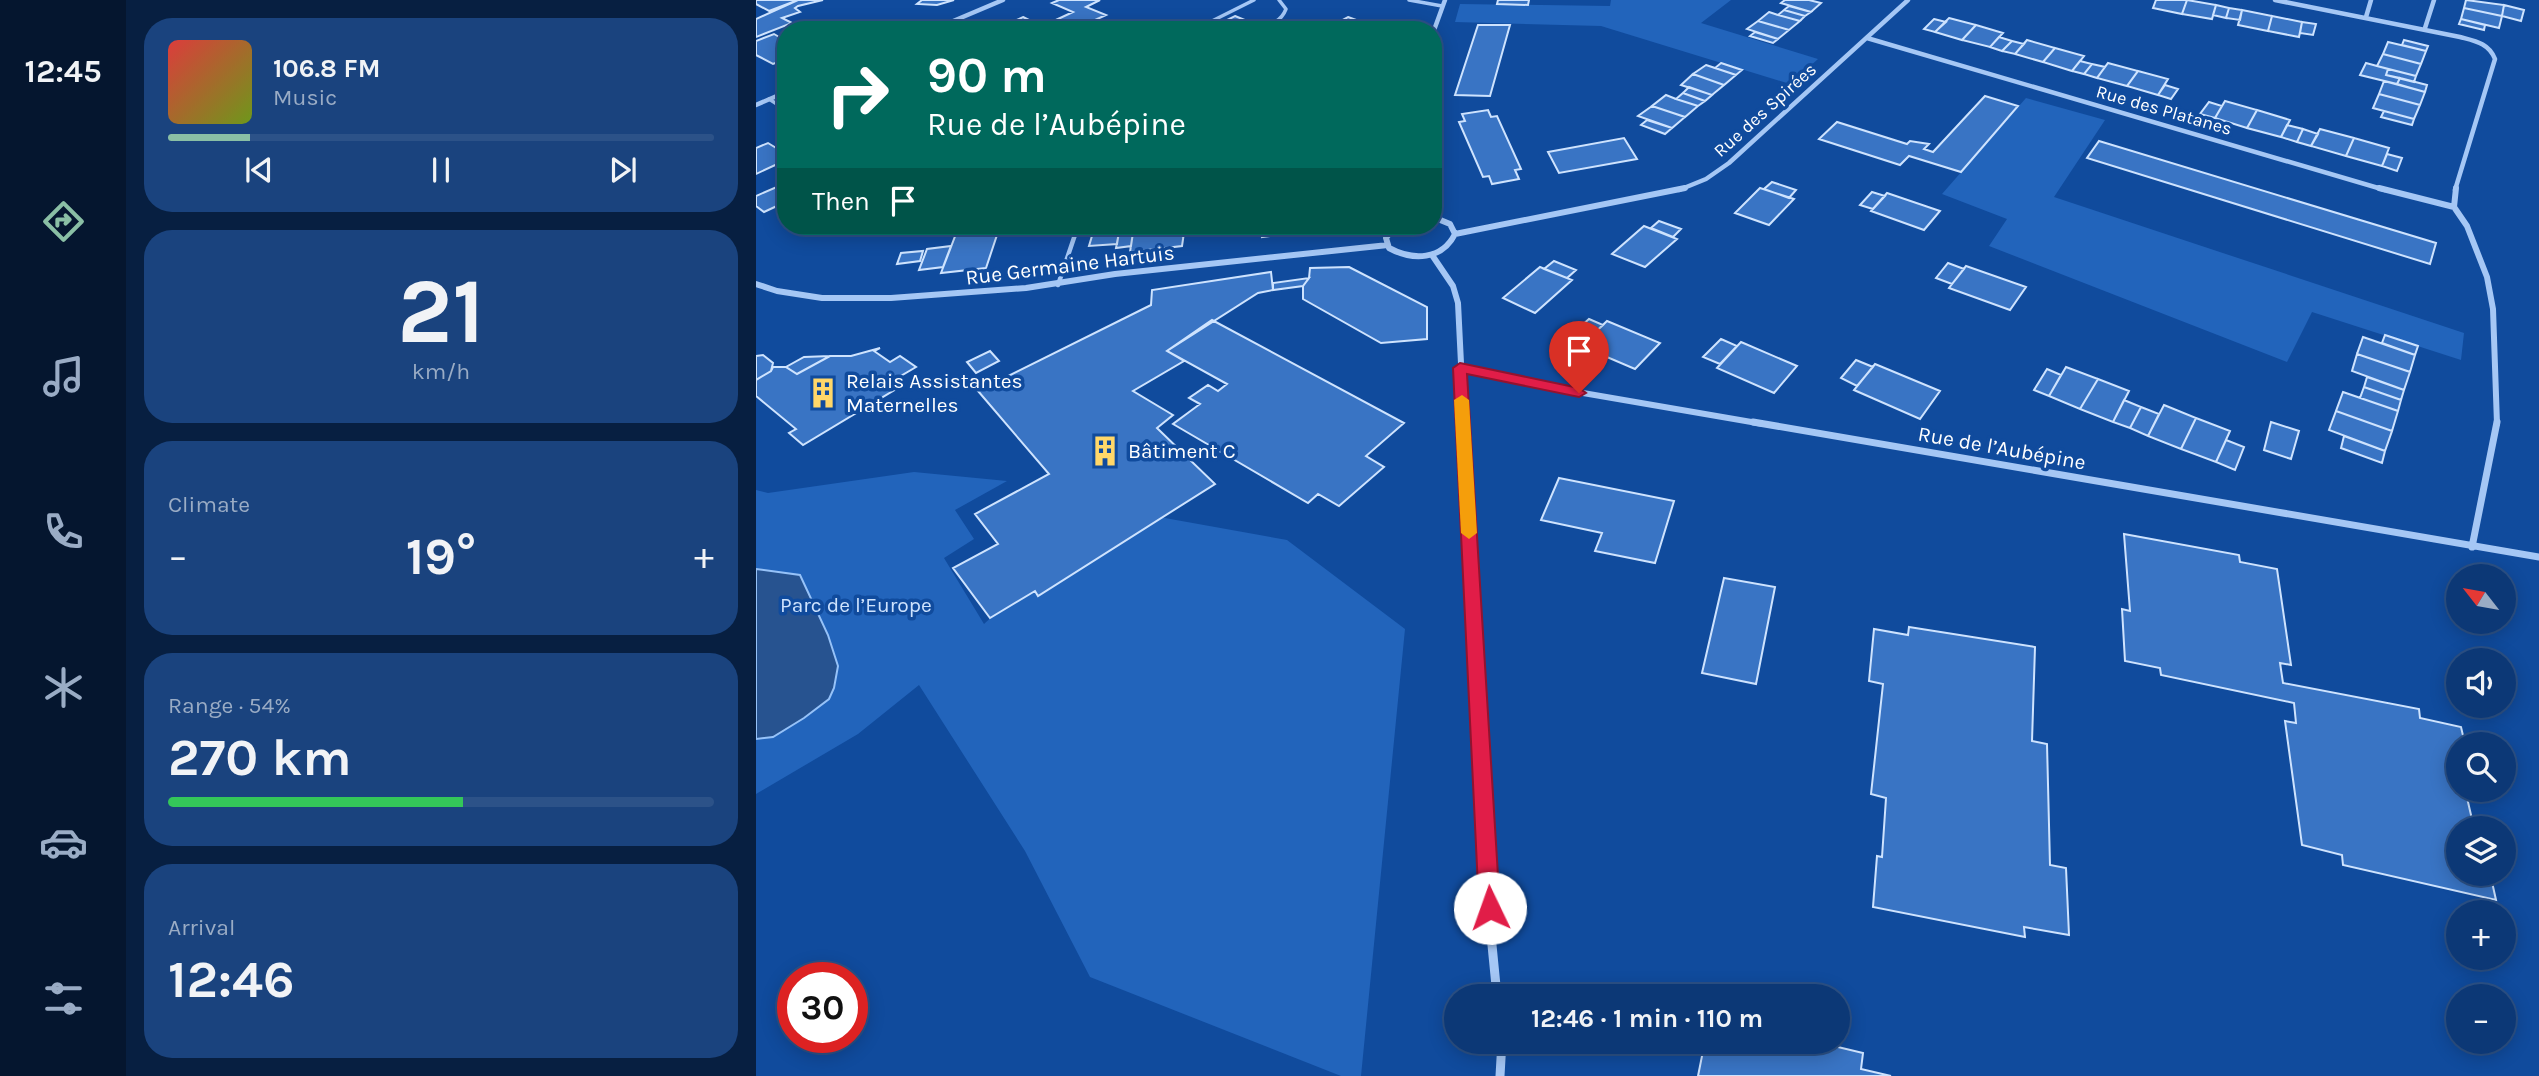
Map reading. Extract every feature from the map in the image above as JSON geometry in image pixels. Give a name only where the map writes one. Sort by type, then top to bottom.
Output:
[{"type":"street","points":[[955,21],[1003,0]]},
{"type":"street","points":[[1437,21],[1445,0]]},
{"type":"street","name":"Rue des Spirées","points":[[1455,234],[1682,189],[1706,179],[1729,163],[1908,0]]},
{"type":"street","points":[[2275,0],[2425,29],[2487,45],[2493,51],[2495,59],[2455,190],[2454,207],[2467,226],[2487,277],[2493,309],[2497,430],[2472,547]]},
{"type":"street","points":[[2365,17],[2371,0]]},
{"type":"street","points":[[2425,29],[2434,0]]},
{"type":"street","name":"Rue des Platanes","points":[[1867,38],[2417,199],[2454,207]]},
{"type":"street","points":[[756,105],[777,96]]},
{"type":"street","points":[[1387,235],[1388,245],[1396,253],[1410,257],[1432,255],[1449,246],[1455,234],[1447,222],[1442,220]]},
{"type":"street","name":"Rue Germaine Hartuis","points":[[756,284],[804,296],[872,299],[1058,285],[1115,274],[1388,245]]},
{"type":"street","points":[[1432,255],[1452,286],[1458,303],[1496,984]]},
{"type":"street","name":"Rue de l’Aubépine","points":[[1460,368],[1525,383],[2539,557]]},
{"type":"street","points":[[1500,1076],[1501,1054]]},
{"type":"lane","points":[[1212,21],[1254,0]]},
{"type":"lane","points":[[1278,21],[1286,9],[1279,0]]},
{"type":"lane","points":[[1409,0],[1442,6]]},
{"type":"lane","points":[[769,99],[777,104]]},
{"type":"lane","points":[[1058,285],[1075,235]]},
{"type":"green space","points":[[1611,0],[1731,0],[1701,23],[1818,59],[1790,84],[1601,26],[1455,22],[1460,4],[1610,6]]},
{"type":"green space","points":[[2026,98],[2105,120],[2054,197],[2464,333],[2461,360],[2312,312],[2287,362],[1989,246],[2007,219],[1942,194]]},
{"type":"green space","name":"Parc de l’Europe","points":[[914,472],[1007,481],[955,510],[974,539],[944,558],[984,624],[1008,602],[1137,513],[1287,540],[1405,629],[1361,1076],[1341,1076],[1090,977],[1025,851],[919,685],[858,734],[756,794],[756,490],[768,493]]},
{"type":"shaded area","points":[[756,569],[800,575],[828,635],[838,666],[829,699],[773,737],[756,739]]},
{"type":"building","points":[[756,0],[798,0],[769,11],[756,4]]},
{"type":"building","points":[[798,0],[823,0],[798,6],[795,8],[800,12],[782,18],[788,21],[777,21],[777,29],[756,37],[756,19]]},
{"type":"building","points":[[922,0],[954,0],[937,5],[917,4]]},
{"type":"building","points":[[1059,0],[1100,0],[1086,7],[1106,15],[1093,21],[1064,21],[1058,19],[1073,12],[1052,3]]},
{"type":"building","points":[[1498,0],[1529,0],[1528,5],[1497,4]]},
{"type":"building","points":[[1785,0],[1821,3],[1811,12],[1781,3]]},
{"type":"building","points":[[2156,0],[2187,0],[2182,14],[2153,8]]},
{"type":"building","points":[[2187,0],[2216,5],[2212,19],[2182,14]]},
{"type":"building","points":[[2466,0],[2504,5],[2502,16],[2464,8]]},
{"type":"building","points":[[2216,5],[2229,8],[2226,18],[2213,15]]},
{"type":"building","points":[[2504,5],[2524,10],[2521,21],[2502,16]]},
{"type":"building","points":[[1789,6],[1811,12],[1805,16],[1784,10]]},
{"type":"building","points":[[2229,8],[2242,10],[2240,20],[2226,18]]},
{"type":"building","points":[[2464,8],[2502,16],[2499,28],[2461,19]]},
{"type":"building","points":[[1784,10],[1805,16],[1800,21],[1778,15]]},
{"type":"building","points":[[2242,10],[2272,16],[2268,31],[2238,25]]},
{"type":"building","points":[[1769,12],[1800,21],[1789,30],[1758,21]]},
{"type":"building","points":[[1235,16],[1247,21],[1225,21]]},
{"type":"building","points":[[2272,16],[2302,22],[2299,37],[2268,31]]},
{"type":"building","points":[[1023,17],[1031,21],[1015,21]]},
{"type":"building","points":[[1348,17],[1359,21],[1341,21]]},
{"type":"building","points":[[1949,18],[1976,25],[1962,40],[1935,32]]},
{"type":"building","points":[[1934,19],[1946,22],[1935,32],[1924,29]]},
{"type":"building","points":[[2461,19],[2485,25],[2484,30],[2459,24]]},
{"type":"building","points":[[1758,21],[1789,30],[1778,39],[1747,29]]},
{"type":"building","points":[[2302,22],[2316,24],[2313,35],[2300,33]]},
{"type":"building","points":[[1478,25],[1510,25],[1490,96],[1455,95]]},
{"type":"building","points":[[1976,25],[2003,33],[1990,47],[1962,40]]},
{"type":"building","points":[[1755,32],[1778,39],[1773,43],[1750,36]]},
{"type":"building","points":[[774,34],[777,36],[777,62],[773,64],[756,55],[756,41]]},
{"type":"building","points":[[1999,37],[2012,41],[2002,51],[1990,47]]},
{"type":"building","points":[[2027,40],[2055,48],[2043,62],[2015,54]]},
{"type":"building","points":[[2404,40],[2428,46],[2426,51],[2402,45]]},
{"type":"building","points":[[2012,41],[2024,44],[2015,54],[2002,51]]},
{"type":"building","points":[[2388,42],[2426,51],[2421,64],[2383,54]]},
{"type":"building","points":[[2055,48],[2084,56],[2072,71],[2043,62]]},
{"type":"building","points":[[2383,54],[2421,64],[2416,76],[2377,66]]},
{"type":"building","points":[[2080,61],[2092,64],[2084,74],[2072,71]]},
{"type":"building","points":[[1721,63],[1742,70],[1736,75],[1715,68]]},
{"type":"building","points":[[2108,63],[2138,71],[2127,86],[2097,78]]},
{"type":"building","points":[[2366,63],[2388,69],[2386,75],[2400,78],[2397,84],[2360,75]]},
{"type":"building","points":[[2092,64],[2105,67],[2097,78],[2084,74]]},
{"type":"building","points":[[1706,65],[1736,75],[1724,85],[1693,74]]},
{"type":"building","points":[[2388,69],[2416,76],[2414,82],[2386,75]]},
{"type":"building","points":[[2138,71],[2168,79],[2158,95],[2127,86]]},
{"type":"building","points":[[1693,74],[1724,85],[1712,95],[1681,85]]},
{"type":"building","points":[[2400,78],[2427,85],[2425,92],[2397,84]]},
{"type":"building","points":[[2384,81],[2425,92],[2420,105],[2379,94]]},
{"type":"building","points":[[2165,85],[2178,89],[2171,99],[2158,95]]},
{"type":"building","points":[[1689,87],[1712,95],[1705,101],[1683,93]]},
{"type":"building","points":[[1683,93],[1705,101],[1698,106],[1676,99]]},
{"type":"building","points":[[2379,94],[2420,105],[2414,119],[2373,108]]},
{"type":"building","points":[[1666,95],[1698,106],[1685,117],[1652,106]]},
{"type":"building","points":[[1985,96],[2018,106],[1961,172],[1909,156],[1900,165],[1819,139],[1837,122],[1907,144],[1910,141],[1929,144],[1924,149],[1933,152]]},
{"type":"building","points":[[2225,101],[2257,110],[2247,128],[2215,118]]},
{"type":"building","points":[[2209,102],[2222,106],[2215,118],[2200,114]]},
{"type":"building","points":[[1652,106],[1685,117],[1672,128],[1638,116]]},
{"type":"building","points":[[1488,110],[1491,117],[1497,116],[1521,169],[1515,170],[1519,179],[1492,184],[1489,176],[1483,177],[1459,122],[1465,121],[1462,114]]},
{"type":"building","points":[[2257,110],[2290,120],[2281,137],[2247,128]]},
{"type":"building","points":[[2384,111],[2414,119],[2412,125],[2381,117]]},
{"type":"building","points":[[1647,120],[1672,128],[1665,134],[1641,125]]},
{"type":"building","points":[[2287,125],[2303,129],[2297,142],[2281,137]]},
{"type":"building","points":[[2303,129],[2318,134],[2311,146],[2297,142]]},
{"type":"building","points":[[2320,129],[2354,138],[2346,156],[2311,146]]},
{"type":"building","points":[[1624,138],[1637,159],[1559,173],[1548,152]]},
{"type":"building","points":[[2354,138],[2389,148],[2382,166],[2346,156]]},
{"type":"building","points":[[2099,141],[2436,243],[2430,264],[2087,158]]},
{"type":"building","points":[[768,143],[777,148],[777,164],[756,174],[756,148]]},
{"type":"building","points":[[2387,154],[2402,158],[2397,171],[2382,166]]},
{"type":"building","points":[[1772,182],[1796,190],[1789,198],[1764,189]]},
{"type":"building","points":[[777,187],[777,206],[764,212],[756,206],[756,196]]},
{"type":"building","points":[[1760,188],[1794,199],[1769,225],[1735,213]]},
{"type":"building","points":[[1872,192],[1885,196],[1873,209],[1860,205]]},
{"type":"building","points":[[1887,193],[1940,211],[1924,230],[1871,211]]},
{"type":"building","points":[[1659,221],[1681,229],[1673,237],[1651,228]]},
{"type":"building","points":[[1644,226],[1677,239],[1645,267],[1612,254]]},
{"type":"building","points":[[956,235],[997,235],[986,268],[941,273]]},
{"type":"building","points":[[1092,235],[1118,235],[1117,244],[1089,246]]},
{"type":"building","points":[[1118,235],[1133,235],[1131,246],[1116,248]]},
{"type":"building","points":[[1133,235],[1184,235],[1182,246],[1130,252]]},
{"type":"building","points":[[951,246],[943,267],[919,270],[927,249]]},
{"type":"building","points":[[923,251],[920,261],[897,264],[901,253]]},
{"type":"building","points":[[1554,261],[1576,270],[1567,278],[1544,269]]},
{"type":"building","points":[[1948,263],[1964,269],[1952,284],[1936,278]]},
{"type":"building","points":[[1966,266],[2026,287],[2010,310],[1949,288]]},
{"type":"building","points":[[1349,267],[1427,307],[1427,339],[1381,343],[1303,299],[1303,286],[1309,278],[1310,268]]},
{"type":"building","points":[[1540,267],[1572,280],[1535,313],[1503,298]]},
{"type":"building","name":"Bâtiment C","points":[[1271,272],[1273,290],[1258,293],[1167,351],[1184,361],[1133,391],[1173,415],[1157,428],[1215,484],[1038,596],[1035,591],[990,618],[953,568],[998,544],[975,514],[1049,474],[978,391],[1151,305],[1152,290]]},
{"type":"building","points":[[1309,278],[1303,286],[1273,290],[1273,283]]},
{"type":"building","points":[[1589,319],[1603,325],[1585,342],[1570,336]]},
{"type":"building","name":"Bâtiment C","points":[[1212,320],[1404,423],[1366,456],[1384,467],[1339,506],[1318,494],[1308,503],[1173,424],[1200,404],[1189,398],[1208,385],[1218,391],[1227,384],[1167,351]]},
{"type":"building","points":[[1607,321],[1660,343],[1635,369],[1581,346]]},
{"type":"building","points":[[2385,335],[2418,346],[2415,355],[2382,343]]},
{"type":"building","points":[[2363,337],[2415,355],[2410,372],[2357,354]]},
{"type":"building","points":[[1721,339],[1737,346],[1720,364],[1703,357]]},
{"type":"building","points":[[1741,342],[1797,366],[1774,393],[1717,368]]},
{"type":"building","name":"Relais Assistantes Maternelles","points":[[880,348],[874,351],[890,362],[900,356],[916,367],[889,383],[896,389],[803,445],[789,433],[796,429],[756,396],[756,380],[773,367],[786,367],[797,374],[830,356],[851,356]]},
{"type":"building","points":[[990,351],[999,361],[976,373],[967,362]]},
{"type":"building","points":[[2357,354],[2410,372],[2404,390],[2352,371]]},
{"type":"building","points":[[763,355],[773,363],[771,371],[756,380],[756,356]]},
{"type":"building","points":[[830,356],[797,374],[786,367],[804,357]]},
{"type":"building","points":[[1856,360],[1873,367],[1857,386],[1841,378]]},
{"type":"building","points":[[1875,364],[1940,391],[1920,419],[1854,390]]},
{"type":"building","points":[[2066,367],[2098,379],[2080,409],[2049,396]]},
{"type":"building","points":[[2047,369],[2061,375],[2049,396],[2034,390]]},
{"type":"building","points":[[2367,377],[2404,390],[2401,400],[2364,387]]},
{"type":"building","points":[[2098,379],[2129,391],[2113,422],[2080,409]]},
{"type":"building","points":[[2364,387],[2401,400],[2398,411],[2360,398]]},
{"type":"building","points":[[2343,392],[2398,411],[2392,431],[2336,411]]},
{"type":"building","points":[[2124,400],[2141,407],[2130,428],[2113,422]]},
{"type":"building","points":[[2164,405],[2196,418],[2181,449],[2148,436]]},
{"type":"building","points":[[2141,407],[2159,414],[2148,436],[2130,428]]},
{"type":"building","points":[[2336,411],[2392,431],[2385,451],[2329,430]]},
{"type":"building","points":[[2196,418],[2230,431],[2216,462],[2181,449]]},
{"type":"building","points":[[2271,422],[2299,431],[2291,459],[2264,450]]},
{"type":"building","points":[[2344,436],[2385,451],[2382,463],[2341,448]]},
{"type":"building","points":[[2226,440],[2244,447],[2235,470],[2216,462]]},
{"type":"building","points":[[1559,478],[1674,501],[1655,563],[1595,551],[1602,533],[1541,520]]},
{"type":"building","points":[[2124,534],[2239,555],[2240,562],[2277,569],[2291,665],[2280,663],[2283,683],[2419,709],[2420,718],[2461,727],[2462,732],[2446,732],[2446,802],[2468,802],[2471,816],[2446,816],[2446,886],[2493,886],[2496,900],[2343,865],[2342,855],[2302,845],[2285,721],[2296,723],[2294,703],[2161,675],[2160,668],[2125,661],[2122,609],[2130,611]]},
{"type":"building","points":[[1724,578],[1775,587],[1756,684],[1702,673]]},
{"type":"building","points":[[1909,627],[2035,647],[2032,741],[2047,744],[2050,865],[2066,868],[2069,935],[2024,927],[2025,937],[1873,907],[1877,856],[1882,857],[1886,798],[1871,794],[1883,684],[1869,681],[1874,629],[1908,635]]},
{"type":"building","points":[[1850,1050],[1863,1053],[1861,1069],[1891,1076],[1698,1076],[1702,1054],[1850,1054]]},
{"type":"slow traffic","points":[[1462,400],[1469,533]]},
{"type":"place","name":"Relais Assistantes Maternelles","points":[[823,393]]},
{"type":"place","name":"Bâtiment C","points":[[1105,451]]},
{"type":"route","points":[[1490,908],[1460,368],[1579,393]]}]
